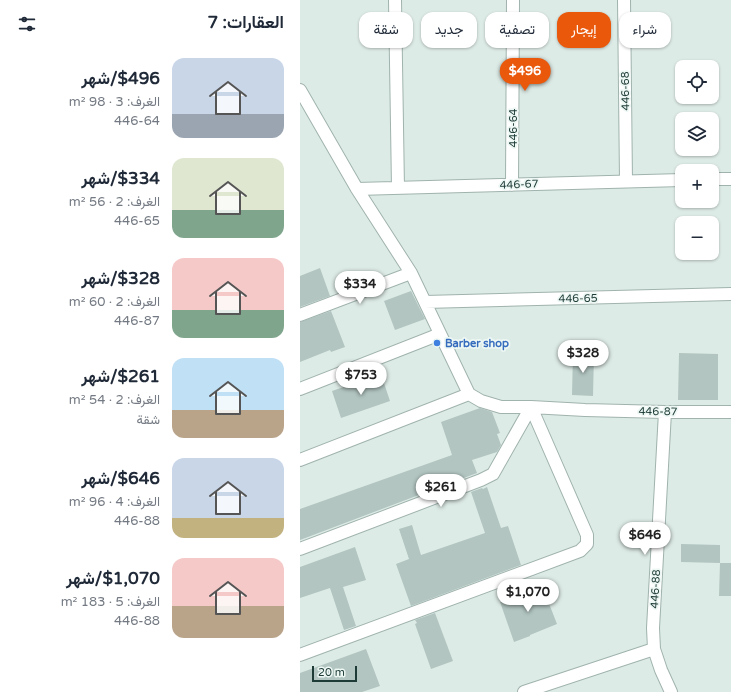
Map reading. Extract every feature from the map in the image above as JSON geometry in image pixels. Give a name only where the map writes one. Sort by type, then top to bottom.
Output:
[{"type":"street","points":[[395,0],[398,188]]},
{"type":"street","name":"446-64","points":[[512,184],[513,0]]},
{"type":"street","name":"446-68","points":[[624,0],[626,181]]},
{"type":"street","points":[[300,90],[357,189],[411,273],[469,394],[300,460]]},
{"type":"street","points":[[719,179],[731,179]]},
{"type":"street","name":"446-67","points":[[357,189],[675,180]]},
{"type":"street","points":[[300,315],[411,273]]},
{"type":"street","name":"446-65","points":[[425,302],[731,294]]},
{"type":"street","points":[[300,389],[440,334]]},
{"type":"street","name":"446-87","points":[[469,394],[481,401],[501,407],[665,412],[731,412]]},
{"type":"street","points":[[300,549],[481,480],[493,474],[531,407]]},
{"type":"street","points":[[300,655],[580,551],[587,544],[587,535],[531,407]]},
{"type":"street","name":"446-88","points":[[665,412],[653,628],[654,649],[661,670],[671,692]]},
{"type":"street","points":[[524,692],[654,649]]},
{"type":"building","points":[[320,268],[330,296],[300,307],[300,276]]},
{"type":"building","points":[[411,291],[425,319],[395,330],[384,301]]},
{"type":"building","points":[[331,311],[345,347],[331,352],[330,350],[300,362],[300,322]]},
{"type":"building","points":[[573,353],[594,354],[593,396],[572,395]]},
{"type":"building","points":[[679,353],[718,354],[718,400],[678,400]]},
{"type":"building","points":[[381,374],[390,401],[341,418],[332,391]]},
{"type":"building","points":[[480,408],[492,412],[500,433],[497,434],[501,445],[497,452],[472,460],[477,473],[300,540],[300,509],[452,455],[441,422]]},
{"type":"building","points":[[487,487],[501,528],[508,526],[521,565],[411,606],[396,564],[409,559],[399,529],[412,525],[421,555],[485,533],[471,492]]},
{"type":"building","points":[[681,544],[720,545],[720,563],[681,562]]},
{"type":"building","points":[[355,547],[366,580],[343,587],[356,626],[344,630],[330,588],[300,598],[300,567]]},
{"type":"building","points":[[720,563],[731,563],[731,596],[719,596]]},
{"type":"building","points":[[541,583],[557,624],[514,642],[500,602],[531,591],[530,588]]},
{"type":"building","points":[[435,613],[453,661],[431,669],[415,624],[417,623],[415,620]]},
{"type":"building","points":[[366,649],[380,686],[362,692],[300,692],[300,673]]},
{"type":"place","name":"Barber shop","points":[[437,343]]}]
